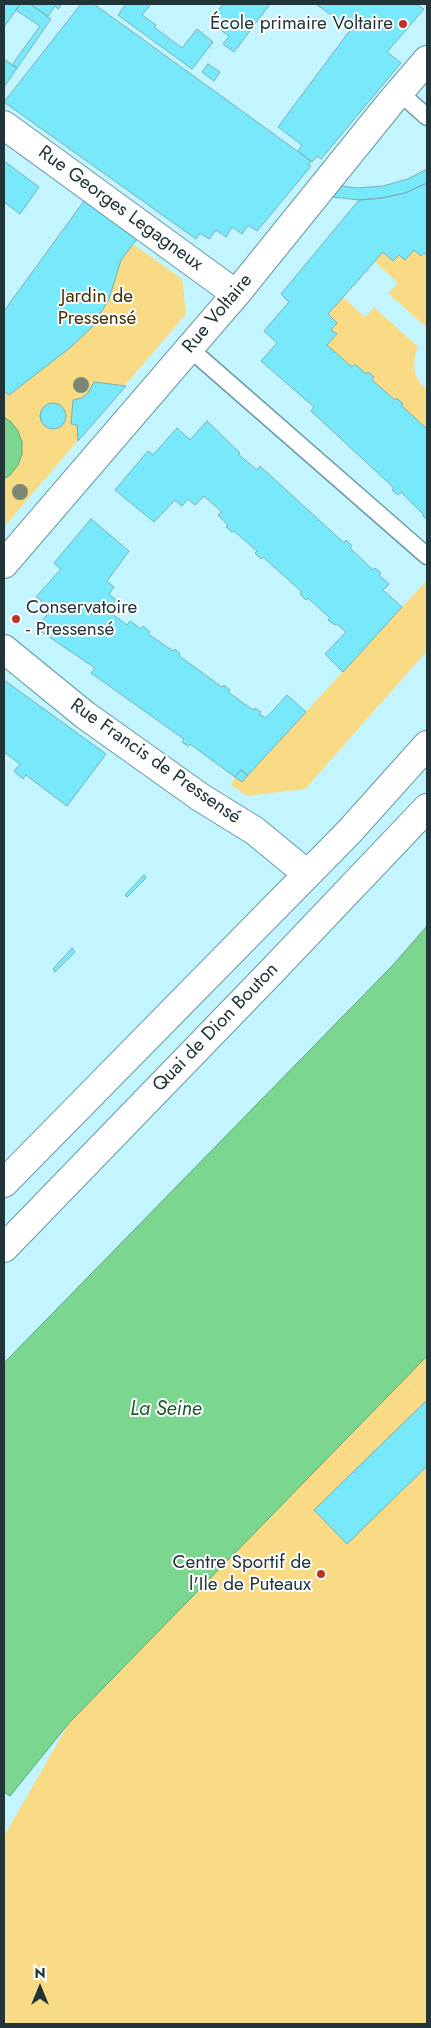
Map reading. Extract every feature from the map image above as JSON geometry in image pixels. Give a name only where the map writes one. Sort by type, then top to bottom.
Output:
[{"type":"street","name":"Rue Voltaire","points":[[4,564],[236,294],[427,60]]},
{"type":"street","name":"Rue Georges Legagneux","points":[[4,125],[236,294]]},
{"type":"street","name":"Rue Francis de Pressensé","points":[[4,649],[85,715],[200,797],[255,831],[307,874],[341,897]]},
{"type":"street","points":[[4,1184],[307,874],[427,745]]},
{"type":"street","name":"Quai de Dion Bouton","points":[[4,1248],[427,808]]},
{"type":"lane","points":[[399,92],[427,117]]},
{"type":"lane","points":[[189,348],[427,556]]},
{"type":"green space","name":"Jardin de Pressensé","points":[[84,201],[133,244],[182,279],[186,314],[4,527],[4,311]]},
{"type":"green space","points":[[414,250],[427,256],[427,328],[388,293],[398,283],[375,262],[383,252],[399,255],[405,260]]},
{"type":"green space","points":[[343,297],[365,317],[374,307],[418,347],[415,354],[414,368],[416,377],[427,391],[427,429],[401,405],[403,403],[397,398],[395,400],[372,380],[374,377],[369,372],[366,374],[355,364],[352,367],[327,345],[337,335],[331,330],[337,323],[328,314]]},
{"type":"green space","points":[[427,580],[427,651],[305,789],[247,796],[231,785],[235,777],[248,775]]},
{"type":"green space","name":"Centre Sportif de l'Ile de Puteaux","points":[[427,1356],[427,2024],[4,2024],[4,1836],[69,1723]]},
{"type":"water","points":[[4,417],[18,431],[22,442],[22,454],[18,465],[4,479]]},
{"type":"water","name":"La Seine","points":[[427,926],[427,1356],[69,1723],[10,1796],[4,1792],[4,1363],[393,965]]},
{"type":"building","points":[[4,4],[20,4],[4,27]]},
{"type":"building","points":[[20,4],[30,4],[51,19],[17,68],[12,65],[40,26],[16,10]]},
{"type":"building","points":[[30,4],[62,4],[58,9],[55,6],[48,16]]},
{"type":"building","points":[[81,4],[94,4],[311,161],[308,164],[311,166],[257,231],[248,225],[242,234],[232,227],[226,237],[216,230],[209,239],[200,233],[196,239],[4,102]]},
{"type":"building","points":[[126,4],[151,4],[142,15],[156,25],[154,27],[182,48],[197,29],[213,42],[192,69],[118,15]]},
{"type":"building","points":[[223,4],[270,4],[234,52],[223,44],[229,36],[210,22]]},
{"type":"building","points":[[316,4],[416,4],[424,9],[387,52],[401,63],[321,159],[317,156],[312,162],[298,151],[302,145],[278,127],[351,29]]},
{"type":"building","points":[[5,60],[17,68],[4,87],[4,62]]},
{"type":"building","points":[[208,64],[220,72],[214,81],[202,72]]},
{"type":"building","points":[[4,161],[39,187],[20,214],[4,202]]},
{"type":"building","points":[[427,169],[427,183],[405,193],[359,200],[332,197],[342,186],[357,188],[383,186],[408,179]]},
{"type":"building","points":[[427,183],[427,256],[424,253],[421,256],[414,250],[405,260],[399,255],[393,261],[383,252],[328,314],[337,323],[331,330],[337,334],[327,345],[352,367],[355,364],[366,374],[368,372],[374,377],[372,380],[395,400],[397,398],[403,404],[401,405],[427,429],[427,520],[401,492],[398,495],[392,490],[394,488],[311,411],[314,407],[261,361],[277,343],[264,331],[289,302],[281,294],[359,200],[405,193]]},
{"type":"building","points":[[84,201],[137,239],[121,260],[109,299],[93,326],[71,347],[9,395],[4,391],[4,311]]},
{"type":"building","points":[[94,382],[126,386],[78,441],[77,425],[71,424],[73,400],[82,398],[88,393]]},
{"type":"building","points":[[53,403],[62,407],[66,416],[62,425],[53,429],[44,425],[40,416],[44,407]]},
{"type":"building","points":[[207,421],[240,453],[238,454],[257,470],[260,466],[344,543],[346,540],[352,546],[350,548],[373,570],[375,568],[381,573],[379,575],[389,584],[383,590],[402,607],[343,672],[325,654],[346,632],[337,624],[335,625],[328,620],[330,618],[308,598],[306,600],[300,594],[302,592],[263,557],[261,559],[255,553],[257,551],[234,531],[232,532],[226,527],[228,525],[218,515],[222,512],[204,496],[195,505],[188,499],[182,506],[175,500],[154,522],[115,490],[148,451],[153,455],[177,428],[190,440]]},
{"type":"building","points":[[91,519],[129,551],[107,581],[114,587],[109,594],[116,600],[108,611],[127,625],[130,621],[141,629],[143,626],[150,632],[148,634],[173,651],[175,649],[180,654],[179,656],[222,687],[224,685],[230,690],[228,692],[253,710],[255,708],[261,712],[259,714],[266,718],[287,695],[306,712],[248,775],[241,770],[235,777],[190,744],[188,746],[182,742],[184,739],[91,673],[95,668],[36,628],[52,609],[36,597],[61,569],[54,563]]},
{"type":"building","points":[[4,680],[106,754],[67,806],[26,775],[23,779],[14,771],[20,764],[4,752]]},
{"type":"building","points":[[241,770],[248,775],[242,782],[235,777]]},
{"type":"building","points":[[144,875],[146,878],[127,897],[125,895]]},
{"type":"building","points":[[72,948],[75,952],[55,972],[53,969]]},
{"type":"building","points":[[427,1400],[427,1466],[347,1544],[314,1510]]},
{"type":"place","name":"École primaire Voltaire","points":[[403,24]]},
{"type":"place","name":"Conservatoire - Pressensé","points":[[16,619]]},
{"type":"place","name":"Centre Sportif de l'Ile de Puteaux","points":[[321,1574]]}]
